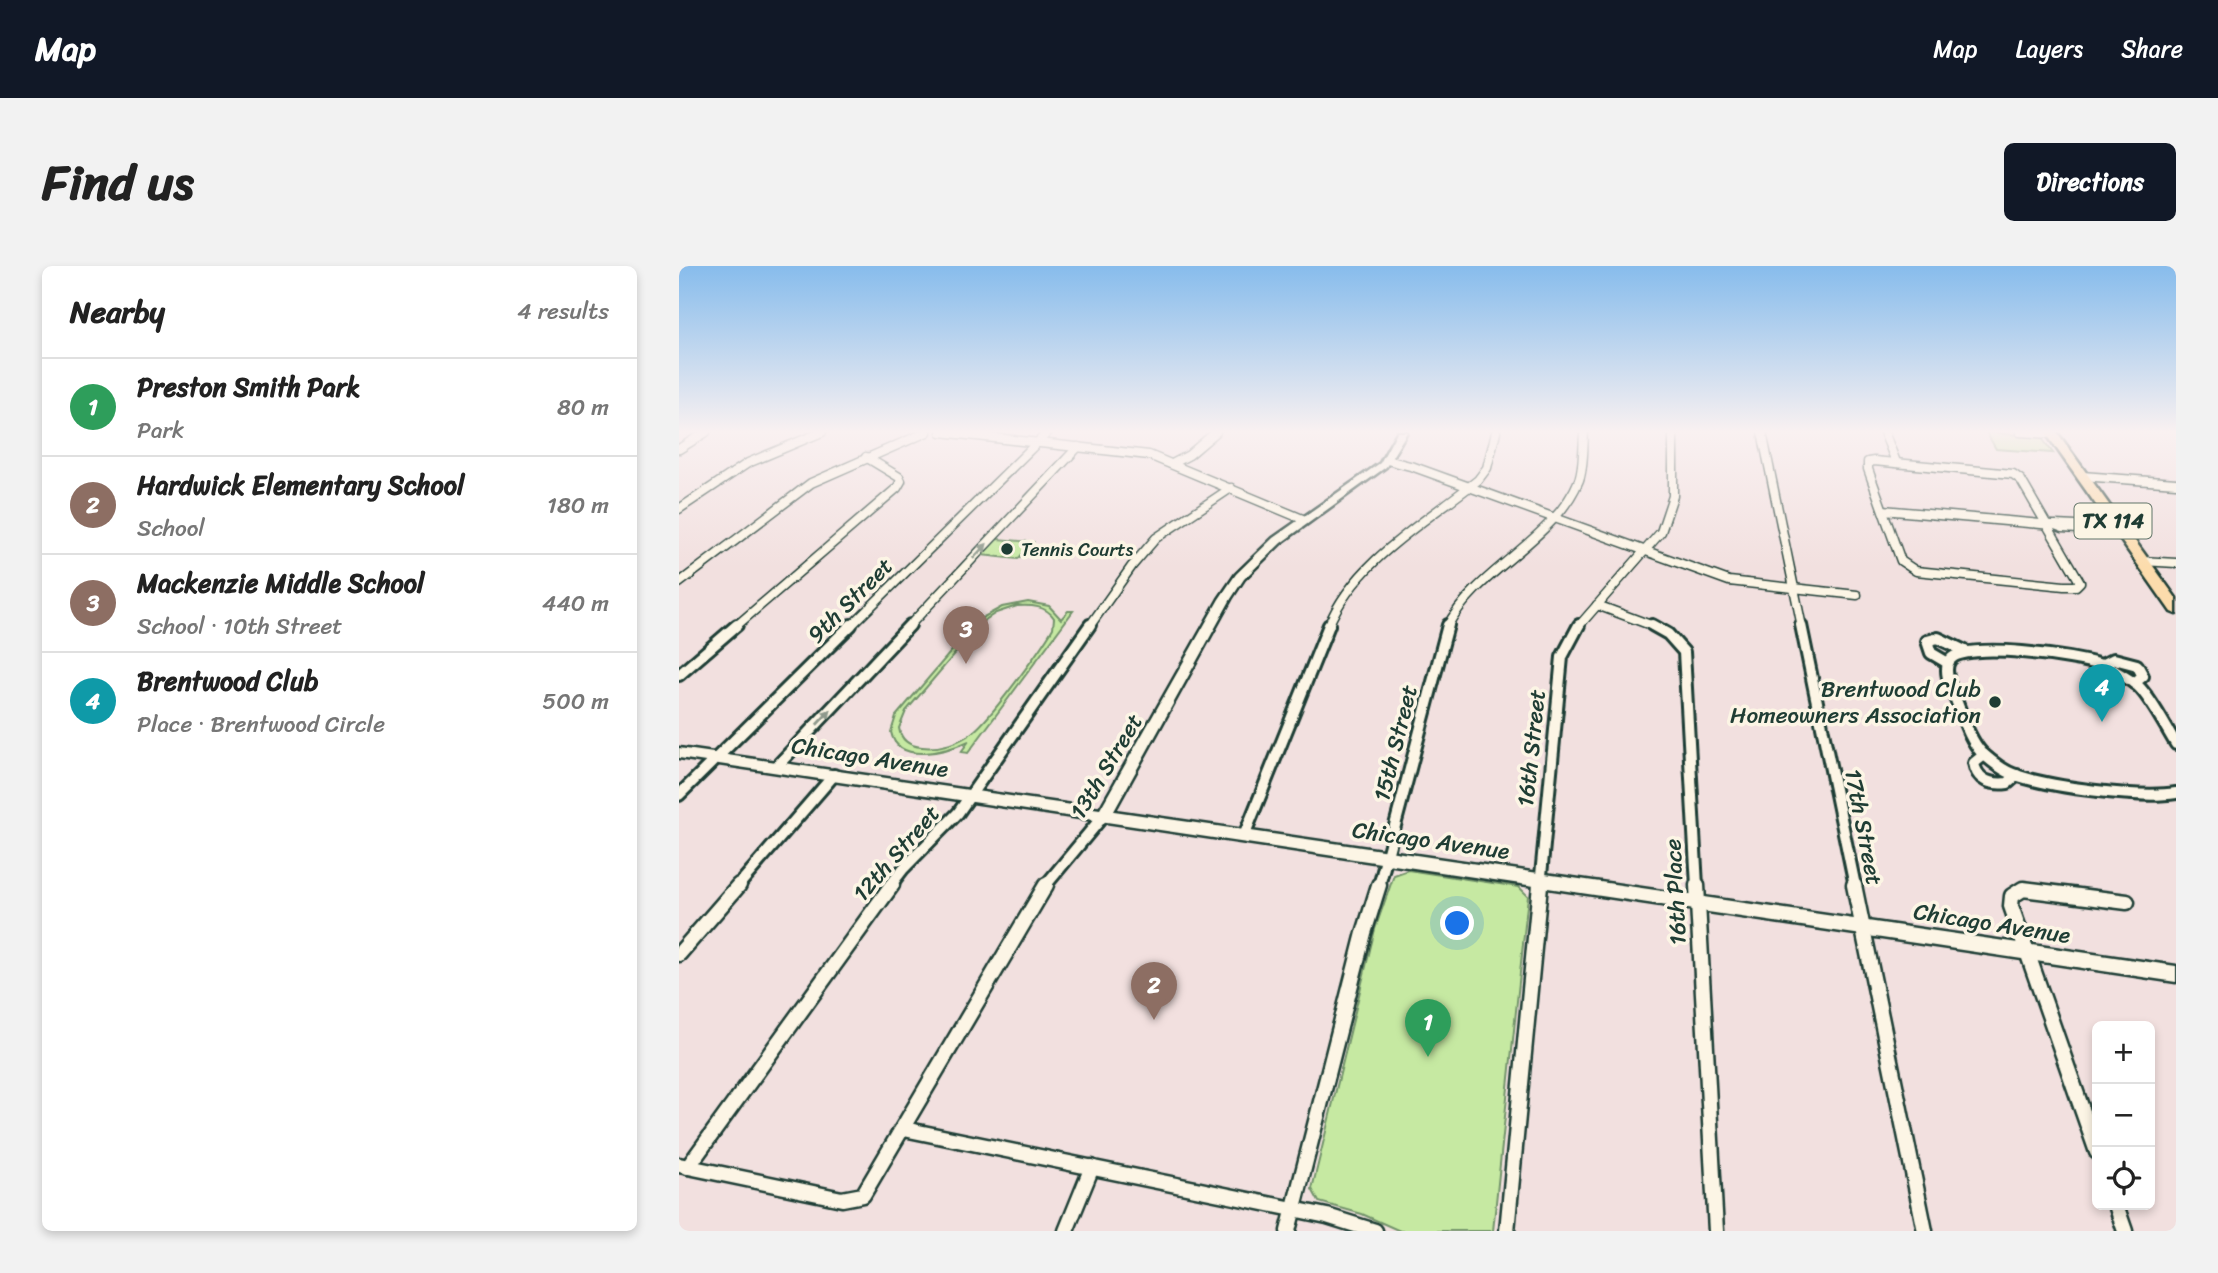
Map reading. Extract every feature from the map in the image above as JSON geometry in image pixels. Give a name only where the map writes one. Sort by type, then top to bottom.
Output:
[{"type":"main road","name":"TX 114","points":[[2083,477],[2176,609]]},
{"type":"street","points":[[679,509],[727,477]]},
{"type":"street","points":[[679,583],[803,488],[822,477]]},
{"type":"street","points":[[679,675],[897,488],[901,481],[899,477]]},
{"type":"street","name":"9th Street","points":[[679,795],[1002,477]]},
{"type":"street","points":[[777,766],[1050,477]]},
{"type":"street","points":[[1204,477],[1305,520]]},
{"type":"street","name":"13th Street","points":[[683,1166],[842,1199],[863,1195],[1045,886],[1064,860],[1096,828],[1104,815],[1235,582],[1257,556],[1364,477]]},
{"type":"street","points":[[1439,477],[1729,580],[1857,595]]},
{"type":"street","points":[[1244,836],[1335,610],[1371,564],[1478,477]]},
{"type":"street","name":"15th Street","points":[[1288,1231],[1364,933],[1388,857],[1448,625],[1466,600],[1567,504],[1580,477]]},
{"type":"street","name":"16th Street","points":[[1507,1231],[1562,657],[1573,634],[1661,532],[1673,508],[1675,477]]},
{"type":"street","name":"17th Street","points":[[1771,477],[1925,1231]]},
{"type":"street","points":[[1871,477],[1901,561],[1908,566],[1924,572],[2064,586],[2078,584],[2080,578],[2051,525],[2017,477]]},
{"type":"street","points":[[2094,477],[2176,484]]},
{"type":"street","name":"12th Street","points":[[683,1166],[903,869],[947,825],[970,795],[1145,549],[1171,526],[1231,488]]},
{"type":"street","points":[[1882,510],[2051,525],[2076,530],[2121,532]]},
{"type":"street","points":[[2141,561],[2176,563]]},
{"type":"street","name":"16th Place","points":[[1597,605],[1660,629],[1680,644],[1684,652],[1716,1231]]},
{"type":"street","points":[[1948,663],[1931,653],[1927,641],[1938,638],[1965,651]]},
{"type":"street","points":[[1948,663],[1958,653],[1992,649],[2070,658],[2102,665],[2134,683],[2148,698],[2174,739]]},
{"type":"street","points":[[1948,663],[1950,685],[1969,735],[1983,755],[2017,775],[2046,783],[2174,796]]},
{"type":"street","points":[[2164,724],[2176,725]]},
{"type":"street","name":"Chicago Avenue","points":[[679,752],[2176,974]]},
{"type":"street","points":[[1983,755],[1974,763],[1974,768],[1976,773],[1989,783],[2008,783],[2017,775]]},
{"type":"street","points":[[679,954],[834,775]]},
{"type":"street","points":[[2095,1147],[2011,906],[2012,896],[2023,889],[2045,890],[2127,902]]},
{"type":"street","points":[[904,1129],[1327,1216],[1374,1231]]},
{"type":"street","points":[[1066,1231],[1093,1167]]},
{"type":"street","points":[[2118,1210],[2125,1231]]},
{"type":"green space","name":"Tennis Courts","points":[[997,539],[1033,542],[1018,559],[981,555]]},
{"type":"green space","points":[[1028,602],[1049,606],[1061,619],[1068,611],[1073,611],[968,753],[961,752],[969,741],[937,752],[913,752],[903,749],[895,743],[891,732],[896,716],[978,620],[1002,607]],"holes":[[[1023,606],[1047,611],[1054,618],[1053,628],[991,713],[973,732],[949,744],[922,747],[907,742],[899,728],[906,711],[982,622],[996,613]]]},
{"type":"green space","points":[[1408,870],[1519,887],[1528,896],[1493,1231],[1400,1231],[1362,1214],[1319,1202],[1312,1189],[1375,929],[1394,875]]},
{"type":"place","name":"Tennis Courts","points":[[1007,549]]},
{"type":"place","name":"Mackenzie Middle School","points":[[966,664]]},
{"type":"place","name":"Brentwood Club Homeowners Association","points":[[1995,702]]},
{"type":"place","name":"Brentwood Club","points":[[2102,722]]},
{"type":"place","name":"Hardwick Elementary School","points":[[1154,1020]]},
{"type":"place","name":"Preston Smith Park","points":[[1428,1057]]}]
